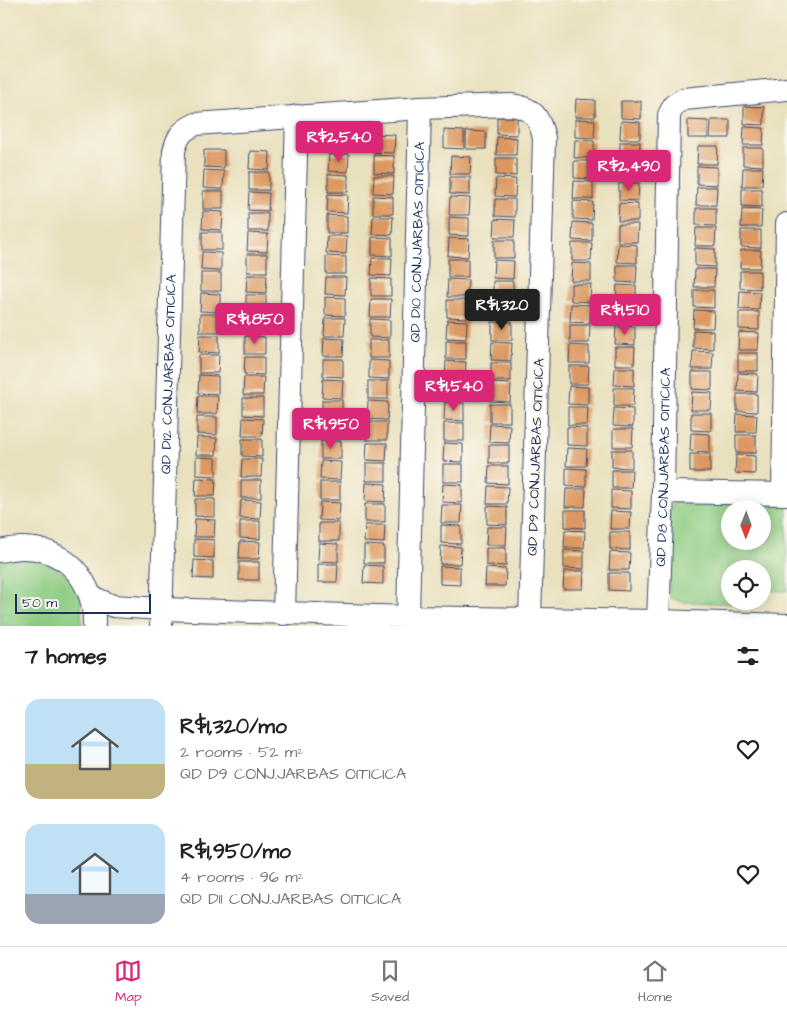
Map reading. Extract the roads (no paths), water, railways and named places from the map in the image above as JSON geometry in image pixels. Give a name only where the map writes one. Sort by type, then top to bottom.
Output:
[{"type":"street","name":"QD D8 CONJ.JARBAS OITICICA","points":[[658,620],[663,492],[670,115],[674,105],[684,99],[787,88]]},
{"type":"street","name":"QD D9 CONJ.JARBAS OITICICA","points":[[420,108],[511,105],[526,107],[541,125],[544,138],[530,619]]},
{"type":"street","points":[[284,614],[297,116],[420,108]]},
{"type":"street","name":"QD D10 CONJ.JARBAS OITICICA","points":[[408,617],[420,108]]},
{"type":"street","name":"QD D12 CONJ.JARBAS OITICICA","points":[[162,618],[174,151],[178,138],[186,129],[196,124],[297,116]]},
{"type":"street","points":[[663,492],[785,494],[787,224]]},
{"type":"street","points":[[0,551],[27,547],[55,554],[67,562],[78,572],[92,597],[95,611],[94,626]]},
{"type":"street","points":[[92,597],[113,606],[162,618],[284,614],[658,620],[787,625]]}]
